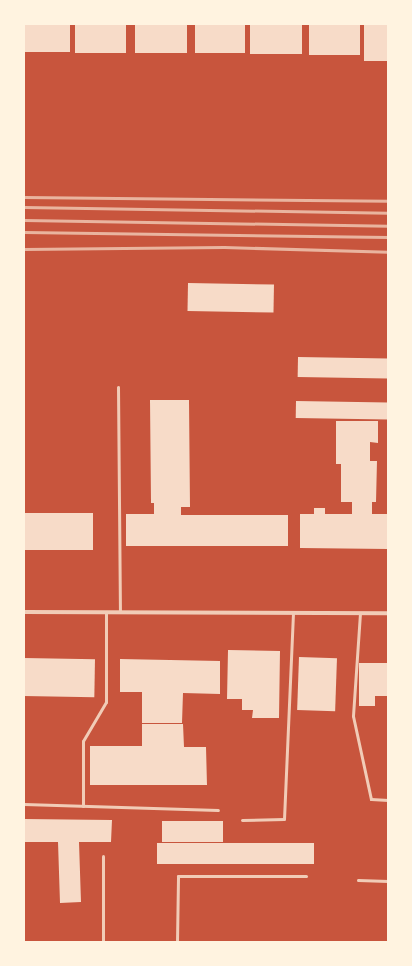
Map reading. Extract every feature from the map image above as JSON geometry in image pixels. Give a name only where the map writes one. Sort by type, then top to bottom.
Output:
[{"type":"street","points":[[24,612],[388,613]]},
{"type":"lane","points":[[118,387],[120,612]]},
{"type":"lane","points":[[83,806],[83,741],[106,702],[106,612]]},
{"type":"lane","points":[[242,820],[284,819],[293,612]]},
{"type":"lane","points":[[360,613],[353,716],[371,799],[388,800]]},
{"type":"lane","points":[[24,804],[218,810]]},
{"type":"lane","points":[[103,856],[103,942]]},
{"type":"lane","points":[[177,942],[178,876],[306,876]]},
{"type":"lane","points":[[358,880],[388,881]]},
{"type":"building","points":[[24,24],[70,24],[70,52],[24,52]]},
{"type":"building","points":[[75,24],[126,24],[126,53],[75,53]]},
{"type":"building","points":[[135,24],[187,24],[187,53],[135,53]]},
{"type":"building","points":[[195,24],[245,24],[245,53],[195,53]]},
{"type":"building","points":[[250,24],[302,24],[302,54],[250,54]]},
{"type":"building","points":[[309,24],[360,24],[360,55],[309,55]]},
{"type":"building","points":[[364,24],[388,24],[388,61],[364,61]]},
{"type":"building","points":[[188,283],[274,285],[273,312],[188,311]]},
{"type":"building","points":[[298,357],[388,359],[388,379],[298,377]]},
{"type":"building","points":[[150,400],[189,400],[190,507],[181,507],[181,515],[288,515],[288,546],[126,546],[126,514],[154,514],[154,503],[151,503]]},
{"type":"building","points":[[296,401],[388,403],[388,420],[296,418]]},
{"type":"building","points":[[336,421],[378,421],[378,443],[370,442],[370,461],[377,461],[376,502],[372,502],[372,514],[388,514],[388,549],[300,548],[300,514],[314,514],[314,508],[325,508],[325,514],[352,514],[352,502],[341,502],[341,464],[336,464]]},
{"type":"building","points":[[24,513],[93,513],[93,550],[24,550]]},
{"type":"building","points":[[228,650],[280,651],[279,718],[252,718],[253,710],[242,710],[242,699],[227,699]]},
{"type":"building","points":[[299,657],[337,658],[335,711],[297,710]]},
{"type":"building","points":[[24,658],[95,659],[94,697],[24,696]]},
{"type":"building","points":[[120,659],[220,661],[220,694],[183,693],[182,723],[142,723],[142,692],[120,692]]},
{"type":"building","points":[[359,663],[388,663],[388,696],[375,696],[375,706],[359,706]]},
{"type":"building","points":[[142,724],[183,724],[184,747],[206,747],[207,785],[90,785],[90,746],[142,746]]},
{"type":"building","points":[[24,819],[112,820],[111,842],[79,842],[81,902],[60,903],[58,842],[24,842]]},
{"type":"building","points":[[162,821],[223,821],[223,842],[162,842]]},
{"type":"building","points":[[157,843],[314,843],[314,864],[157,864]]},
{"type":"railway","points":[[24,197],[388,201]]},
{"type":"railway","points":[[24,207],[388,213]]},
{"type":"railway","points":[[24,220],[388,226]]},
{"type":"railway","points":[[24,232],[388,237]]},
{"type":"railway","points":[[24,249],[224,247],[388,252]]}]
